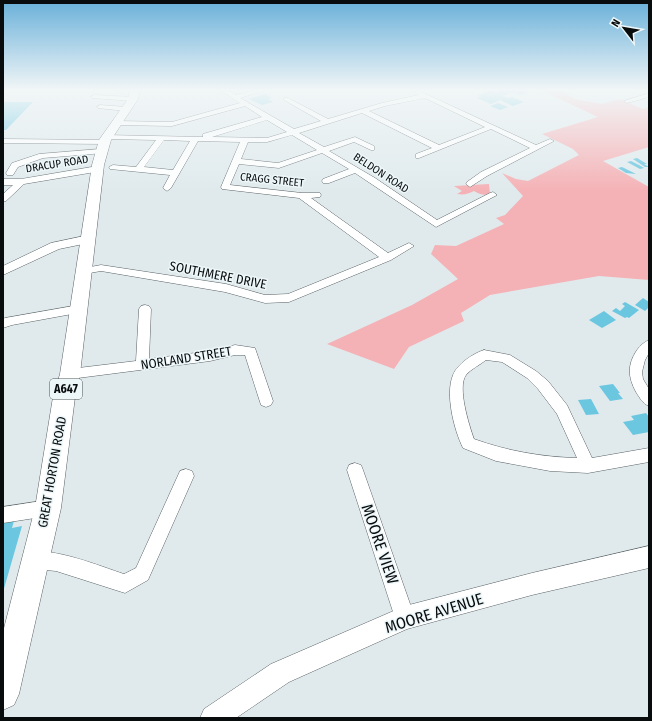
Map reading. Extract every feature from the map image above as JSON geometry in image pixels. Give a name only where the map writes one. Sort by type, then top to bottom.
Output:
[{"type":"main road","name":"GREAT HORTON ROAD","points":[[3,694],[48,508],[64,397],[70,374],[89,238],[113,138]]},
{"type":"street","points":[[106,124],[113,138],[138,169],[176,173]]},
{"type":"street","points":[[107,124],[113,138]]},
{"type":"street","points":[[3,167],[173,124]]},
{"type":"street","points":[[167,188],[197,139],[247,124]]},
{"type":"street","name":"BELDON ROAD","points":[[279,124],[398,197],[408,206],[436,224],[489,197],[475,194]]},
{"type":"street","points":[[3,141],[113,138],[267,140],[322,124]]},
{"type":"street","points":[[389,124],[438,148]]},
{"type":"street","points":[[484,124],[535,147]]},
{"type":"street","points":[[419,156],[491,127]]},
{"type":"street","name":"DRACUP ROAD","points":[[3,199],[21,182],[113,138]]},
{"type":"street","points":[[138,169],[162,138]]},
{"type":"street","points":[[245,140],[236,161],[279,166],[355,139],[371,148]]},
{"type":"street","points":[[470,184],[484,174],[535,147],[550,141]]},
{"type":"street","name":"CRAGG STREET","points":[[236,161],[225,187],[302,196],[317,195]]},
{"type":"street","points":[[10,173],[15,165]]},
{"type":"street","points":[[326,181],[355,170]]},
{"type":"street","name":"DRACUP ROAD","points":[[3,182],[21,182]]},
{"type":"street","points":[[302,196],[387,258]]},
{"type":"street","points":[[3,271],[29,257],[55,246],[89,238]]},
{"type":"street","name":"SOUTHMERE DRIVE","points":[[84,271],[100,268],[218,286],[265,299],[289,298],[387,258],[409,246]]},
{"type":"street","points":[[3,324],[9,321],[79,309]]},
{"type":"street","points":[[142,365],[146,310]]},
{"type":"street","points":[[649,345],[642,352],[634,372],[639,387],[649,400]]},
{"type":"street","name":"NORLAND STREET","points":[[70,374],[210,356],[235,350],[250,352],[266,401]]},
{"type":"street","points":[[588,466],[579,444],[561,409],[545,386],[529,371],[506,359],[484,355],[460,374],[457,386],[461,423],[468,443],[496,454],[550,464],[588,466],[649,455]]},
{"type":"street","name":"MOORE VIEW","points":[[356,470],[405,618]]},
{"type":"street","points":[[35,560],[56,562],[125,584],[142,574],[186,476]]},
{"type":"street","points":[[3,515],[48,508]]},
{"type":"street","name":"MOORE AVENUE","points":[[213,718],[280,673],[405,618],[532,584],[649,557]]},
{"type":"shaded area","points":[[576,124],[649,124],[649,147],[603,161],[649,187],[649,280],[599,276],[490,295],[461,313],[464,321],[409,347],[394,369],[327,344],[412,305],[458,279],[431,254],[435,245],[456,246],[504,224],[496,218],[505,215],[523,196],[502,173],[516,179],[528,181],[579,155],[573,149],[542,134]]},
{"type":"shaded area","points":[[489,184],[490,194],[486,195],[474,191],[466,194],[457,194],[462,191],[454,186]]},
{"type":"building","points":[[3,124],[12,124],[6,130],[3,130]]},
{"type":"building","points":[[637,158],[649,167],[645,167],[633,159]]},
{"type":"building","points":[[631,161],[644,168],[640,169],[627,162]]},
{"type":"building","points":[[622,167],[636,174],[626,173],[618,168]]},
{"type":"building","points":[[643,298],[649,302],[649,307],[645,311],[635,305]]},
{"type":"building","points":[[625,302],[639,310],[629,318],[625,318],[612,311],[616,308],[620,311],[625,306],[622,304]]},
{"type":"building","points":[[604,311],[616,320],[602,328],[589,320]]},
{"type":"building","points":[[613,384],[623,399],[610,401],[599,386]]},
{"type":"building","points":[[591,399],[599,414],[586,415],[578,400]]},
{"type":"building","points":[[646,413],[649,417],[649,432],[633,435],[623,422],[634,420],[631,416]]},
{"type":"building","points":[[14,521],[12,528],[22,526],[3,592],[3,523]]}]
